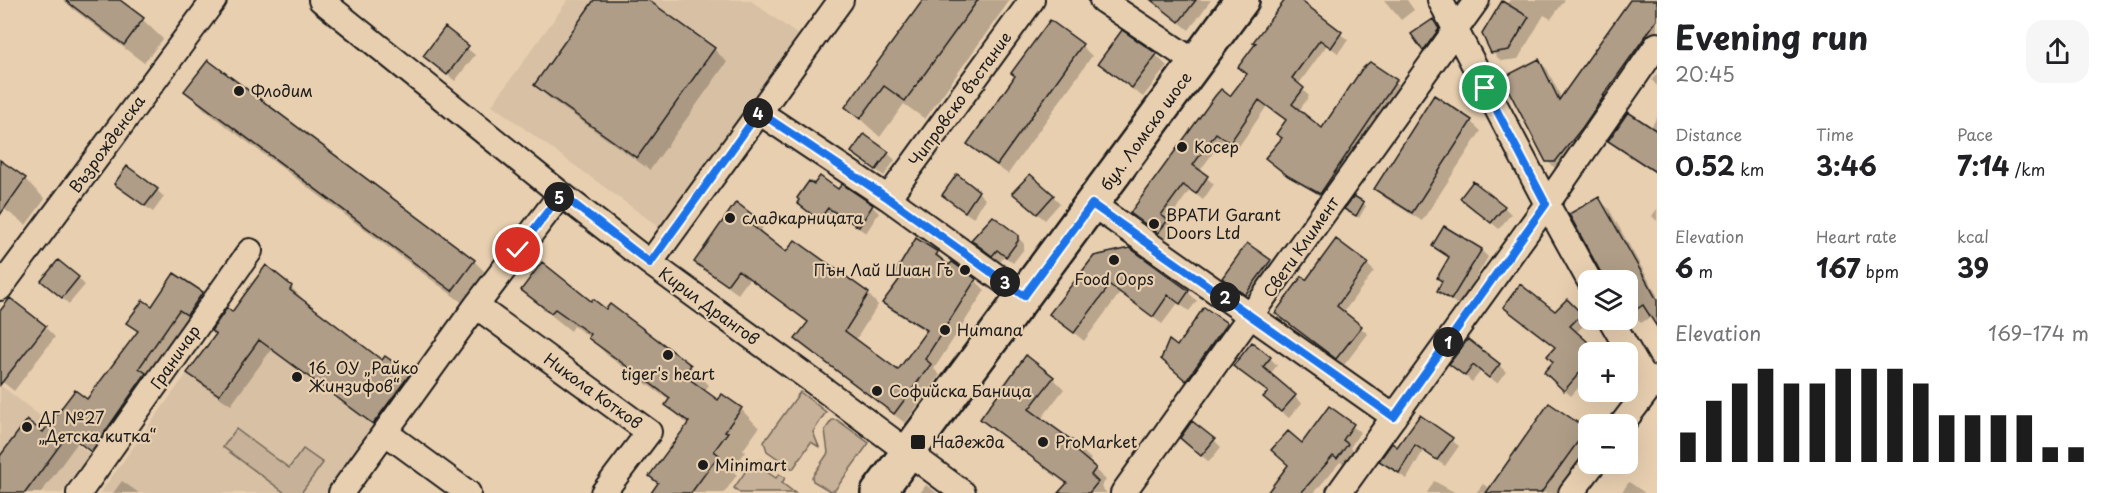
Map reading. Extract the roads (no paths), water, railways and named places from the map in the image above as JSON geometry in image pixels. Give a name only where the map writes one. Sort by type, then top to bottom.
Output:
[{"type":"main road","name":"бул. Ломско шосе","points":[[878,493],[1242,0]]},
{"type":"street","name":"Възрожденска","points":[[0,288],[8,261],[214,0]]},
{"type":"street","name":"Кирил Дрангов","points":[[321,0],[650,263],[963,493]]},
{"type":"street","points":[[650,263],[841,0]]},
{"type":"street","name":"Чипровско въстание","points":[[888,198],[1032,0]]},
{"type":"street","points":[[1102,0],[1196,63]]},
{"type":"street","points":[[1440,0],[1546,204],[1584,270]]},
{"type":"street","name":"Свети Климент","points":[[1123,493],[1478,0]]},
{"type":"street","points":[[1339,493],[1657,45]]},
{"type":"street","points":[[759,112],[888,198],[1024,296]]},
{"type":"street","points":[[341,493],[476,306],[561,194]]},
{"type":"street","points":[[1092,204],[1394,417]]},
{"type":"street","name":"Граничар","points":[[79,493],[250,251]]},
{"type":"street","name":"Никола Котков","points":[[476,306],[649,432],[603,493]]},
{"type":"street","points":[[1618,330],[1653,383],[1630,414]]},
{"type":"street","points":[[386,433],[468,493]]},
{"type":"street","points":[[1571,493],[1585,474]]},
{"type":"place","name":"Флодим","points":[[239,91]]},
{"type":"place","name":"Косер","points":[[1182,147]]},
{"type":"place","name":"сладкарницата","points":[[730,218]]},
{"type":"place","name":"ВРАТИ Garant Doors Ltd","points":[[1154,224]]},
{"type":"place","name":"Food Oops","points":[[1114,260]]},
{"type":"place","name":"Пън Лай Шиан Гъ","points":[[965,270]]},
{"type":"place","name":"Humana","points":[[945,330]]},
{"type":"place","name":"tiger's heart","points":[[668,355]]},
{"type":"place","name":"16. ОУ „Райко Жинзифов“","points":[[297,377]]},
{"type":"place","name":"Софийска Баница","points":[[877,391]]},
{"type":"place","name":"ДГ №27 „Детска китка“","points":[[27,427]]},
{"type":"place","name":"Надежда","points":[[918,442]]},
{"type":"place","name":"ProMarket","points":[[1043,442]]},
{"type":"place","name":"Minimart","points":[[703,465]]}]
